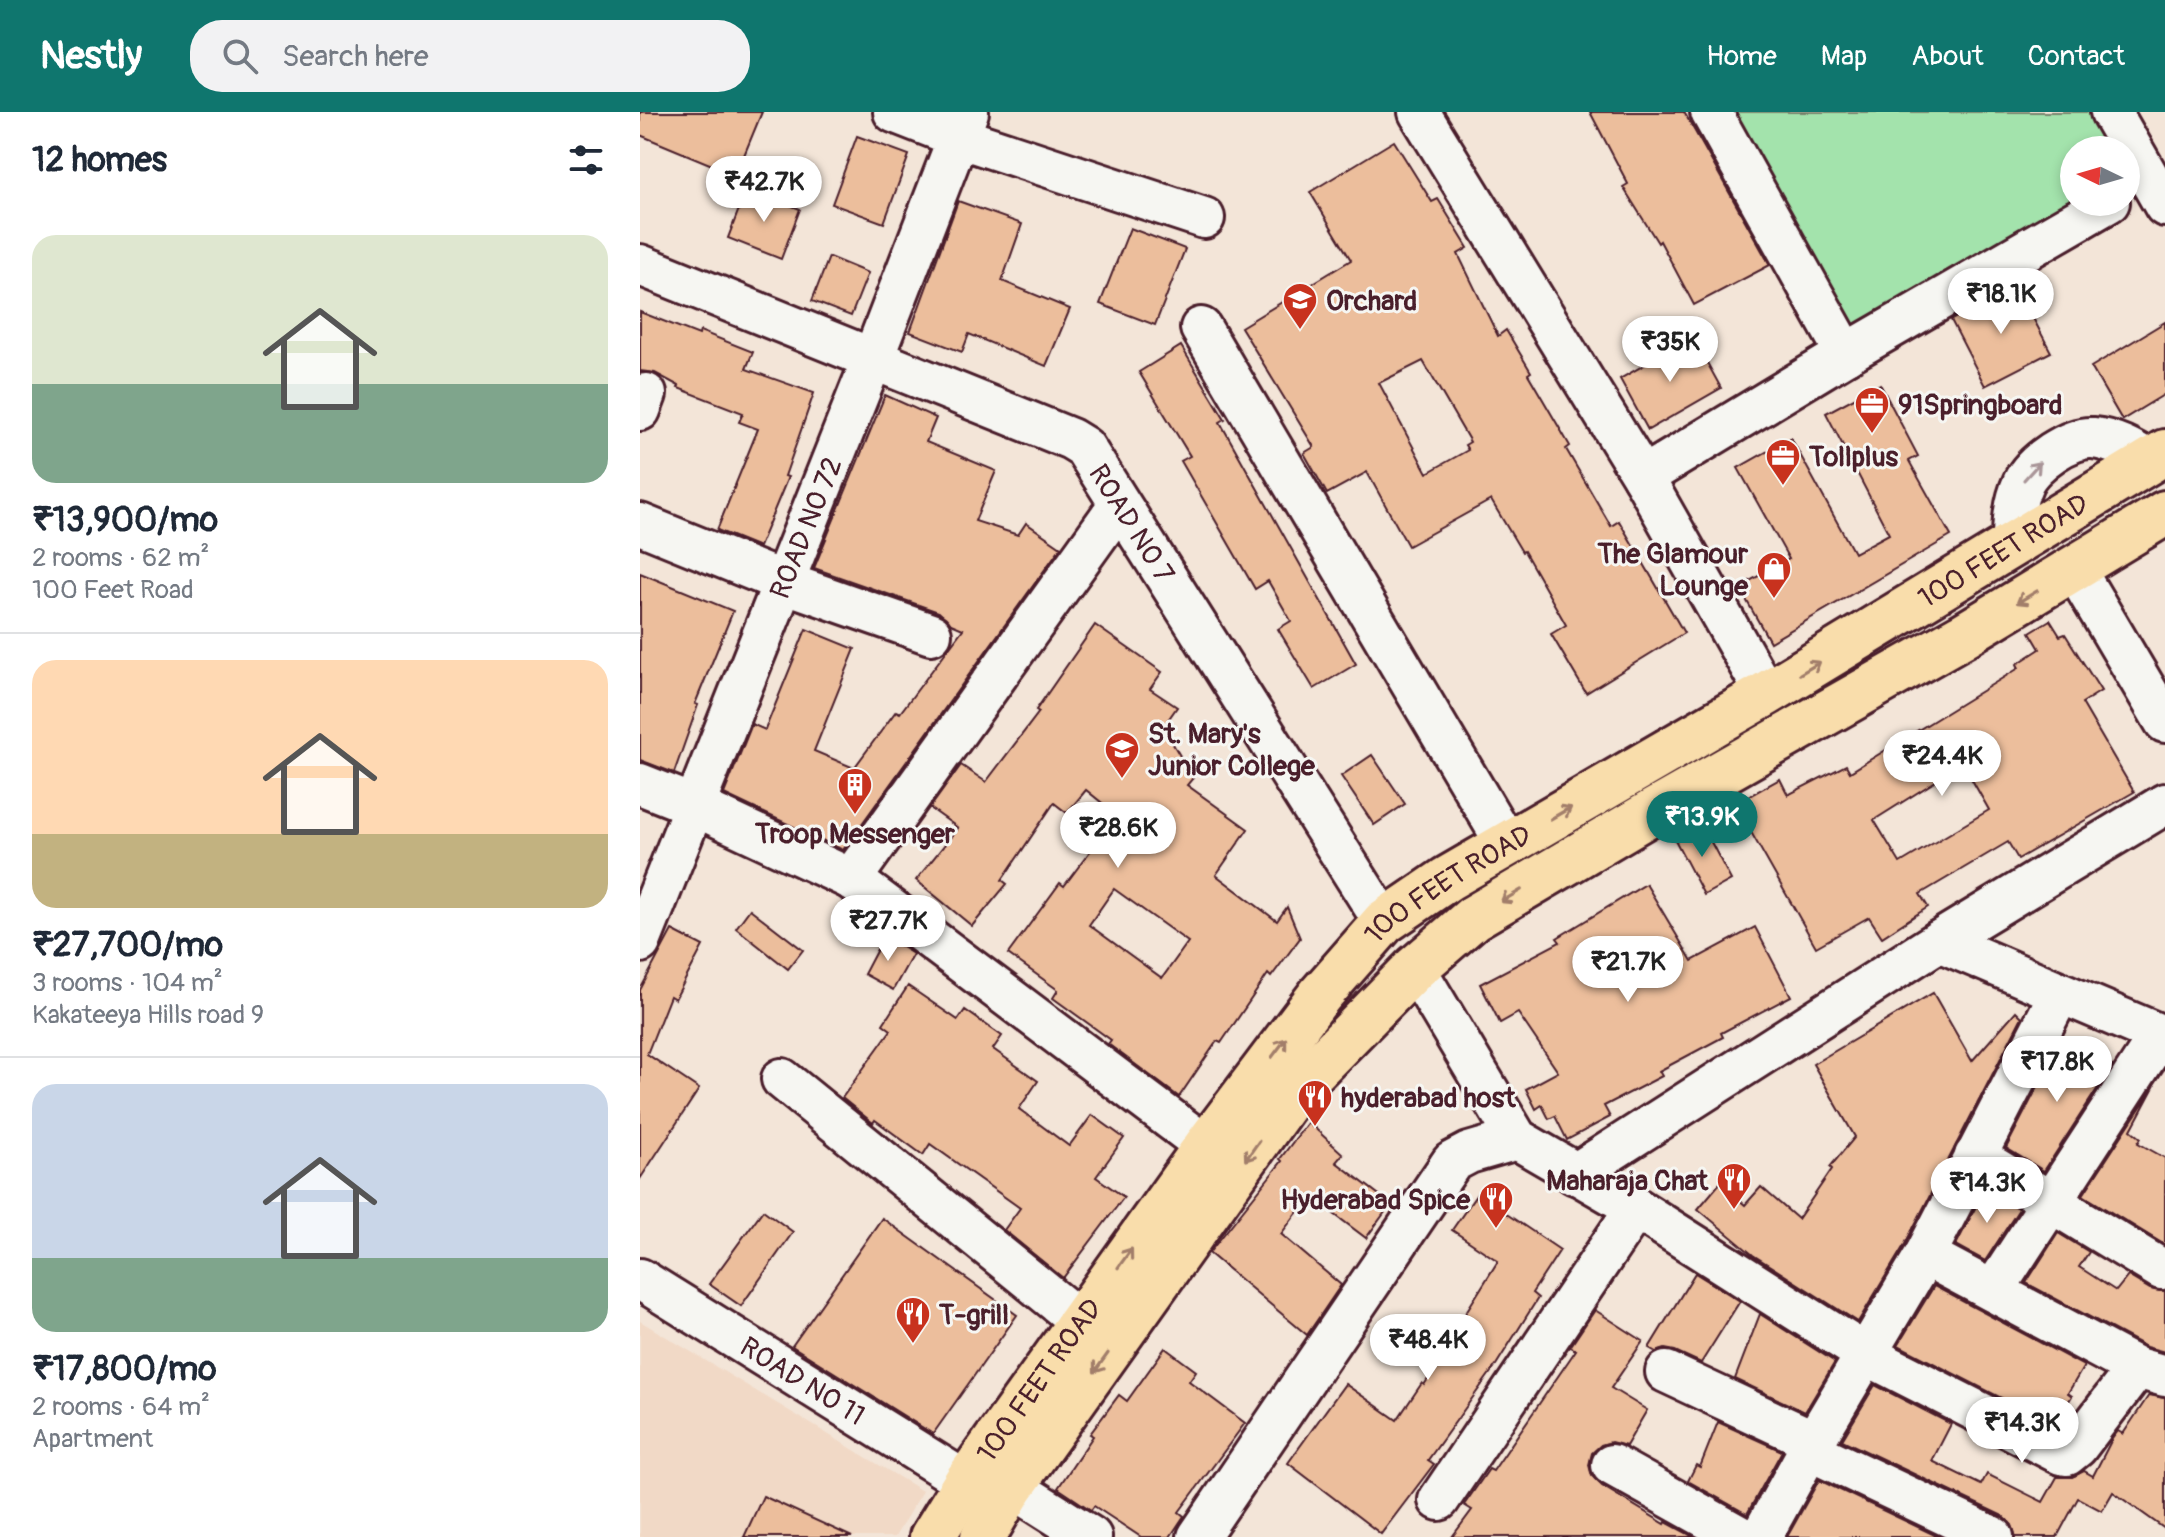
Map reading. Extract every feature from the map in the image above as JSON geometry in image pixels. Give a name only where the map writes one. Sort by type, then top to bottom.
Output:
[{"type":"main road","name":"100 FEET ROAD","points":[[932,1537],[966,1482],[1206,1146],[1320,995],[1384,922],[1447,879],[1766,694],[2157,457]]},
{"type":"main road","name":"100 FEET ROAD","points":[[983,1537],[1012,1487],[1294,1091],[1415,968],[1473,918],[1962,636],[2165,513]]},
{"type":"main road","points":[[1695,735],[1719,774]]},
{"type":"street","points":[[894,112],[963,124],[1204,218]]},
{"type":"street","points":[[1419,112],[1643,477],[1766,694]]},
{"type":"street","points":[[1711,112],[1846,354]]},
{"type":"street","points":[[2111,112],[2147,193]]},
{"type":"street","name":"ROAD NO 72","points":[[640,942],[963,124]]},
{"type":"street","points":[[1643,477],[1846,354],[2085,216]]},
{"type":"street","name":"ROAD NO 7","points":[[640,265],[1071,439],[1084,447],[1384,922]]},
{"type":"street","points":[[1201,328],[1507,845]]},
{"type":"street","points":[[2013,544],[2014,512],[2023,481],[2050,452],[2090,437],[2157,457]]},
{"type":"street","points":[[851,879],[1119,505]]},
{"type":"street","points":[[640,524],[783,582],[931,634]]},
{"type":"street","points":[[2074,568],[2165,722]]},
{"type":"street","points":[[640,784],[693,805],[851,879],[1206,1146]]},
{"type":"street","points":[[1575,1174],[1939,941],[2165,804]]},
{"type":"street","points":[[1939,941],[2162,1036],[1993,1291]]},
{"type":"street","points":[[1415,968],[1517,1139],[1636,1208],[1867,1355],[2067,1455],[2151,1372],[1925,1255]]},
{"type":"street","points":[[1761,1537],[1925,1255],[2060,993]]},
{"type":"street","points":[[782,1079],[1080,1321]]},
{"type":"street","points":[[1198,1537],[1452,1162],[1469,1153],[1517,1139]]},
{"type":"street","points":[[1975,1156],[2161,1269]]},
{"type":"street","points":[[1439,1500],[1636,1208]]},
{"type":"street","name":"ROAD NO 11","points":[[640,1279],[966,1482]]},
{"type":"street","points":[[1666,1372],[1993,1537]]},
{"type":"street","points":[[1612,1465],[1741,1537]]},
{"type":"street","points":[[1012,1487],[1091,1537]]},
{"type":"shaded area","points":[[640,1321],[922,1491],[895,1537],[640,1537]]},
{"type":"green space","points":[[1728,112],[2089,112],[2102,136],[2060,136],[2060,208],[1848,328]]},
{"type":"building","points":[[640,112],[762,112],[736,175],[640,135]]},
{"type":"building","points":[[1590,112],[1684,112],[1770,265],[1694,305],[1660,241],[1658,243],[1623,187],[1628,184]]},
{"type":"building","points":[[857,136],[909,155],[884,223],[832,204]]},
{"type":"building","points":[[1394,141],[1432,202],[1438,199],[1468,248],[1458,254],[1498,336],[1506,330],[1570,446],[1566,449],[1611,526],[1619,521],[1684,633],[1586,693],[1551,634],[1566,625],[1491,500],[1408,546],[1367,472],[1327,494],[1304,453],[1314,447],[1241,327],[1351,260],[1310,192]],"holes":[[[1423,361],[1470,442],[1465,445],[1468,450],[1427,473],[1379,383]]]},
{"type":"building","points":[[747,188],[800,209],[781,259],[728,238]]},
{"type":"building","points":[[958,201],[1022,224],[1002,281],[1070,309],[1046,366],[969,334],[962,352],[910,332]]},
{"type":"building","points":[[1130,228],[1185,249],[1155,325],[1100,304]]},
{"type":"building","points":[[829,257],[868,273],[851,316],[812,301]]},
{"type":"building","points":[[2016,286],[2051,352],[1985,386],[1951,320]]},
{"type":"building","points":[[640,312],[753,352],[746,369],[814,393],[785,476],[788,477],[759,547],[717,530],[758,429],[739,422],[743,413],[678,388],[655,373],[640,371]]},
{"type":"building","points":[[2165,322],[2165,394],[2122,420],[2091,367]]},
{"type":"building","points":[[1693,337],[1721,388],[1648,430],[1620,379]]},
{"type":"building","points":[[1181,346],[1225,419],[1220,422],[1356,664],[1314,689],[1278,629],[1291,621],[1268,581],[1255,589],[1181,461],[1190,456],[1139,372]]},
{"type":"building","points":[[1880,384],[1918,456],[1909,461],[1951,536],[1770,642],[1739,587],[1789,559],[1738,468],[1791,438],[1854,553],[1889,534],[1826,413]]},
{"type":"building","points":[[885,395],[936,418],[926,442],[996,471],[975,521],[1018,535],[1026,523],[1061,547],[843,850],[724,794],[752,724],[765,730],[806,629],[855,649],[814,751],[854,768],[963,629],[951,624],[939,612],[814,568]]},
{"type":"building","points":[[640,573],[733,611],[695,704],[698,705],[674,773],[640,760]]},
{"type":"building","points":[[2050,620],[2060,636],[2065,634],[2101,691],[2082,703],[2134,792],[2018,859],[2008,842],[1920,894],[1928,907],[1882,937],[1869,917],[1816,947],[1735,804],[1780,779],[1788,795],[1846,765],[1850,772],[2019,668],[2017,664],[2040,649],[2030,632]],"holes":[[[1963,764],[1989,810],[1900,863],[1874,820]]]},
{"type":"building","points":[[1095,625],[1162,672],[1150,689],[1177,707],[1163,727],[1193,778],[1187,785],[1248,829],[1216,875],[1277,921],[1287,907],[1300,938],[1271,977],[1268,974],[1221,1043],[1217,1041],[1179,1097],[1108,1044],[1111,1040],[1053,998],[1058,990],[1008,954],[1060,883],[1064,886],[1100,838],[1095,834],[1112,811],[1086,790],[1067,813],[1054,803],[1002,880],[1007,884],[972,926],[916,880],[958,828],[930,808],[961,765],[986,782],[1039,712],[1036,710]],"holes":[[[1114,889],[1188,942],[1162,978],[1089,925]]]},
{"type":"building","points":[[1372,755],[1405,804],[1374,825],[1341,776]]},
{"type":"building","points":[[1701,823],[1731,880],[1704,895],[1674,838]]},
{"type":"building","points":[[1646,884],[1692,961],[1755,927],[1791,996],[1721,1033],[1723,1037],[1659,1071],[1662,1076],[1604,1106],[1610,1117],[1567,1140],[1555,1116],[1549,1119],[1542,1105],[1536,1109],[1526,1089],[1558,1072],[1518,1013],[1500,1023],[1480,984],[1560,942],[1557,938]]},
{"type":"building","points":[[750,909],[803,950],[788,969],[736,928]]},
{"type":"building","points":[[672,930],[703,946],[675,999],[670,996],[647,1054],[699,1089],[640,1179],[640,990]]},
{"type":"building","points":[[884,936],[913,954],[893,990],[864,974]]},
{"type":"building","points":[[908,986],[958,1020],[965,1010],[1002,1036],[993,1049],[1038,1081],[1019,1109],[1069,1146],[1092,1115],[1124,1138],[1096,1177],[1124,1197],[1063,1278],[1004,1230],[1020,1208],[930,1144],[923,1155],[875,1120],[873,1123],[842,1098],[891,1030],[883,1024]]},
{"type":"building","points":[[1933,993],[1972,1061],[2016,1011],[2022,1017],[1905,1244],[1858,1322],[1753,1255],[1698,1209],[1720,1183],[1745,1205],[1761,1187],[1798,1219],[1832,1169],[1830,1167],[1855,1137],[1813,1064]]},
{"type":"building","points":[[2062,1040],[2112,1066],[2044,1171],[2006,1148]]},
{"type":"building","points":[[2155,1085],[2131,1130],[2141,1138],[2138,1143],[2165,1158],[2165,1245],[2083,1195]]},
{"type":"building","points":[[1308,1122],[1343,1154],[1336,1162],[1391,1204],[1366,1238],[1310,1196],[1281,1234],[1341,1285],[1307,1335],[1209,1253],[1282,1161],[1280,1159]]},
{"type":"building","points":[[1985,1189],[2019,1209],[1985,1261],[1956,1245]]},
{"type":"building","points":[[1477,1194],[1560,1250],[1532,1293],[1538,1298],[1496,1365],[1428,1460],[1434,1464],[1381,1534],[1288,1463],[1345,1384],[1397,1420],[1422,1383],[1424,1385],[1455,1338],[1451,1336],[1498,1261],[1452,1230]]},
{"type":"building","points":[[763,1210],[793,1232],[741,1306],[709,1284]]},
{"type":"building","points":[[882,1218],[1017,1315],[933,1434],[792,1346]]},
{"type":"building","points":[[2058,1233],[2089,1252],[2079,1267],[2116,1291],[2128,1276],[2150,1289],[2165,1291],[2165,1352],[2146,1347],[2026,1283]]},
{"type":"building","points":[[1695,1273],[1740,1301],[1701,1363],[1675,1351],[1665,1349],[1656,1352],[1649,1348]]},
{"type":"building","points":[[1934,1286],[2084,1366],[2068,1393],[2072,1396],[2054,1425],[1898,1345]]},
{"type":"building","points":[[1595,1310],[1643,1341],[1611,1388],[1647,1410],[1626,1446],[1611,1442],[1601,1445],[1592,1453],[1589,1465],[1592,1476],[1602,1486],[1665,1524],[1694,1537],[1452,1537],[1472,1510],[1464,1505],[1489,1469],[1493,1471],[1576,1350],[1570,1347]]},
{"type":"building","points":[[1760,1314],[1835,1362],[1805,1412],[1735,1379]]},
{"type":"building","points":[[1165,1348],[1196,1371],[1189,1381],[1245,1423],[1179,1512],[1184,1516],[1170,1537],[1141,1537],[1094,1506],[1091,1510],[1058,1488],[1093,1436],[1090,1434],[1119,1395],[1127,1401]]},
{"type":"building","points":[[1875,1385],[1951,1424],[1932,1461],[1981,1485],[1987,1474],[2043,1502],[2057,1477],[2072,1477],[2084,1471],[2093,1476],[2112,1439],[2118,1431],[2123,1434],[2149,1395],[2165,1398],[2165,1529],[2113,1492],[2102,1511],[2078,1498],[2057,1537],[2016,1537],[2012,1525],[2003,1516],[1842,1440]]},
{"type":"building","points":[[1718,1422],[1782,1451],[1747,1514],[1688,1481],[1696,1465],[1700,1467]]},
{"type":"building","points":[[1819,1480],[1939,1537],[1787,1537]]},
{"type":"building","points":[[763,1496],[852,1537],[744,1537]]},
{"type":"place","name":"Orchard","points":[[1300,331]]},
{"type":"place","name":"91Springboard","points":[[1872,435]]},
{"type":"place","name":"Tollplus","points":[[1783,487]]},
{"type":"place","name":"The Glamour Lounge","points":[[1774,600]]},
{"type":"place","name":"St. Mary's Junior College","points":[[1122,780]]},
{"type":"place","name":"Troop Messenger","points":[[855,816]]},
{"type":"place","name":"hyderabad host","points":[[1315,1128]]},
{"type":"place","name":"Maharaja Chat","points":[[1734,1211]]},
{"type":"place","name":"Hyderabad Spice","points":[[1496,1230]]},
{"type":"place","name":"T-grill","points":[[913,1345]]}]
